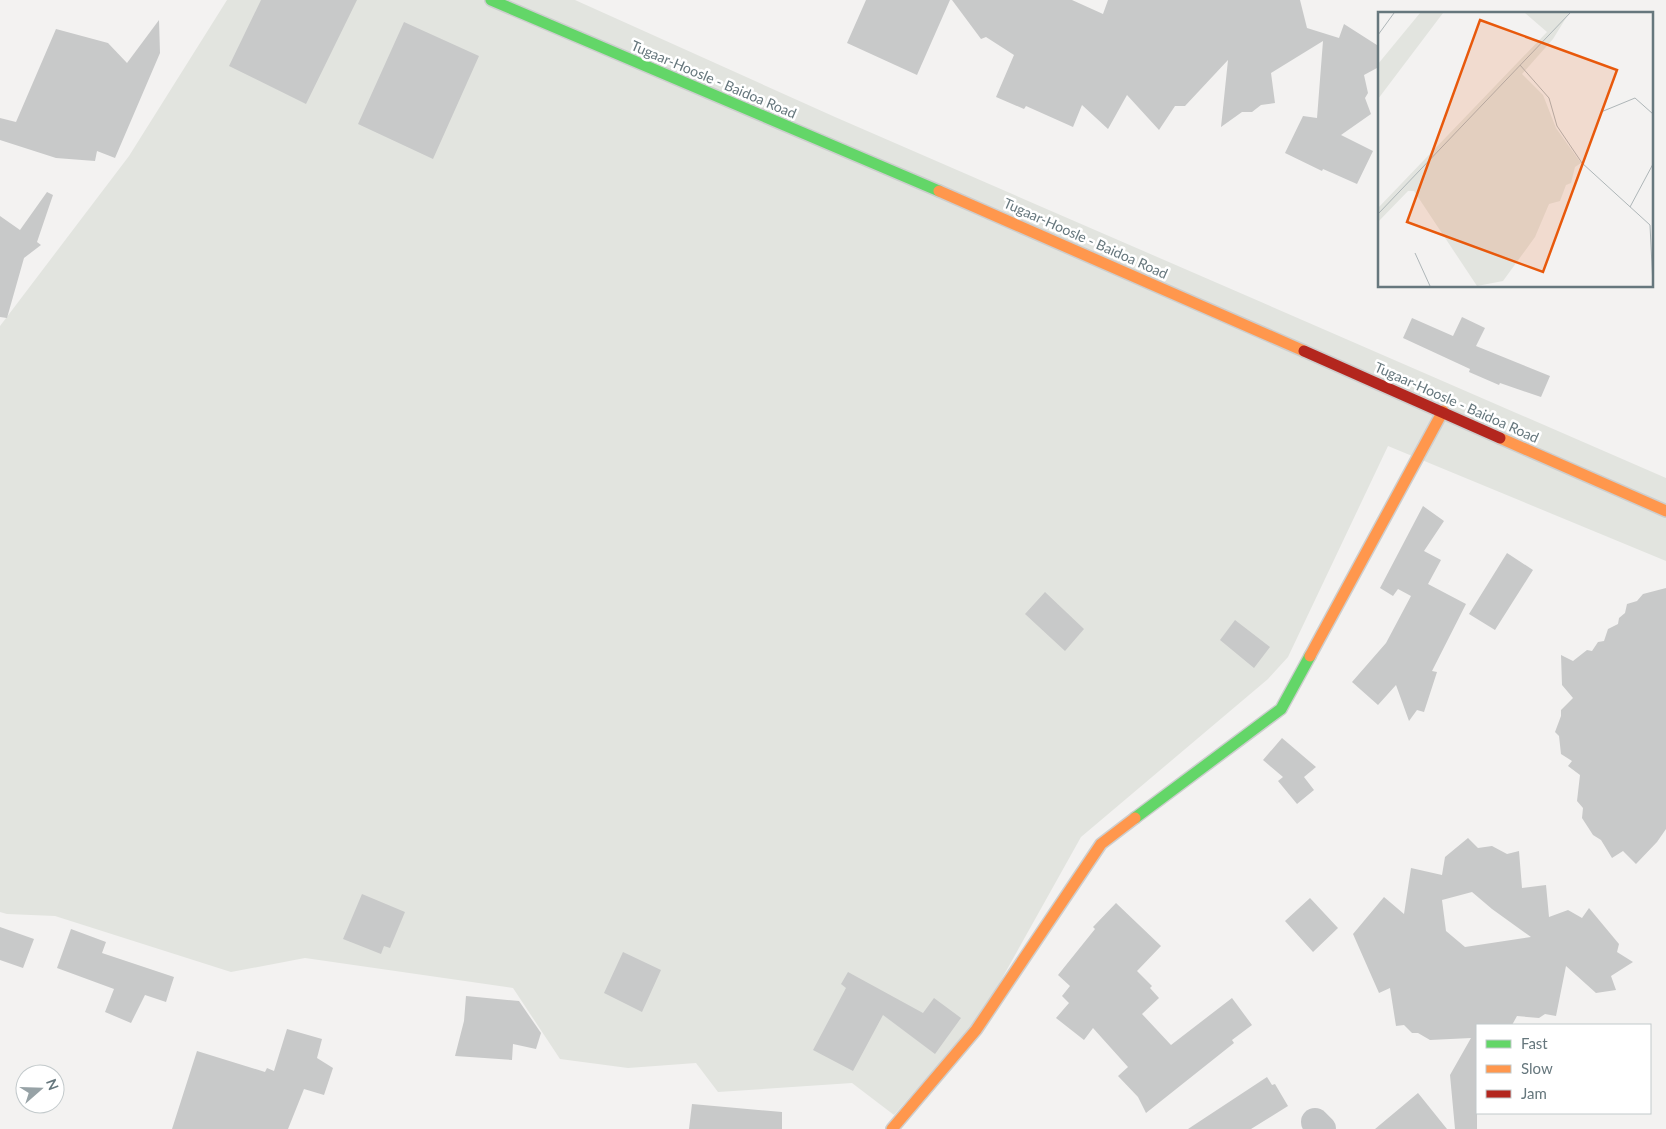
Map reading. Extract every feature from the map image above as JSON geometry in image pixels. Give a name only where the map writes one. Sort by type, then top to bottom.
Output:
[{"type":"main road","name":"Tugaar-Hoosle - Baidoa Road","points":[[492,0],[978,208],[1443,411],[1666,511]]},
{"type":"main road","points":[[892,1129],[976,1030],[1101,844],[1281,709],[1443,411]]},
{"type":"shaded area","points":[[227,0],[575,0],[835,117],[1666,478],[1666,561],[1388,446],[1288,657],[1268,679],[1081,837],[981,1016],[894,1115],[852,1083],[718,1092],[696,1063],[628,1068],[560,1059],[513,988],[305,958],[231,972],[55,916],[0,912],[0,326],[129,156]]},
{"type":"building","points":[[261,0],[357,0],[306,104],[229,66]]},
{"type":"building","points":[[866,0],[950,0],[917,75],[847,43]]},
{"type":"building","points":[[952,0],[1072,0],[1103,14],[1108,0],[1300,0],[1307,28],[1339,38],[1344,24],[1378,46],[1377,68],[1364,75],[1368,93],[1365,98],[1371,114],[1341,135],[1373,151],[1357,184],[1323,169],[1322,171],[1285,153],[1303,116],[1317,118],[1323,41],[1271,73],[1275,103],[1261,105],[1252,112],[1242,112],[1221,127],[1228,60],[1185,106],[1175,106],[1159,130],[1127,95],[1108,129],[1082,105],[1073,127],[1026,106],[1024,109],[996,97],[1014,55],[986,37],[981,39]]},
{"type":"building","points":[[159,20],[160,53],[115,158],[97,151],[95,161],[56,158],[0,140],[0,118],[16,122],[56,29],[108,43],[127,63]]},
{"type":"building","points":[[404,22],[479,56],[433,159],[358,124]]},
{"type":"building","points":[[47,192],[53,195],[37,242],[41,245],[24,258],[7,318],[0,317],[0,216],[20,230]]},
{"type":"building","points":[[1462,317],[1485,328],[1476,346],[1550,376],[1541,397],[1500,383],[1499,385],[1469,372],[1470,369],[1403,338],[1412,318],[1453,336]]},
{"type":"building","points":[[1423,506],[1444,521],[1424,551],[1441,560],[1428,584],[1466,604],[1432,671],[1437,672],[1424,712],[1417,710],[1409,721],[1396,685],[1378,705],[1352,682],[1386,643],[1411,596],[1398,589],[1393,596],[1380,588]]},
{"type":"building","points":[[1507,553],[1533,570],[1495,630],[1469,614]]},
{"type":"building","points":[[1666,588],[1666,829],[1657,842],[1636,864],[1623,851],[1612,858],[1601,840],[1593,835],[1582,818],[1583,808],[1577,801],[1580,775],[1568,766],[1572,761],[1561,754],[1559,736],[1555,732],[1561,716],[1561,710],[1573,698],[1562,685],[1561,655],[1573,661],[1587,650],[1592,651],[1598,642],[1604,641],[1608,629],[1618,624],[1619,618],[1625,613],[1627,604],[1637,601],[1643,594]]},
{"type":"building","points":[[1045,592],[1084,629],[1065,651],[1025,614]]},
{"type":"building","points":[[1235,620],[1270,647],[1254,668],[1220,640]]},
{"type":"building","points":[[1282,738],[1316,767],[1304,777],[1314,790],[1297,804],[1278,781],[1283,777],[1263,760]]},
{"type":"building","points":[[1468,838],[1478,848],[1492,846],[1507,854],[1519,851],[1522,888],[1546,885],[1549,917],[1568,910],[1582,918],[1589,908],[1619,944],[1617,952],[1633,962],[1611,976],[1616,990],[1596,993],[1566,966],[1556,1016],[1545,1014],[1539,1018],[1517,1016],[1513,1024],[1476,1024],[1477,1129],[1455,1129],[1450,1075],[1471,1038],[1430,1040],[1418,1033],[1412,1033],[1404,1025],[1396,1026],[1390,988],[1379,993],[1353,934],[1384,897],[1404,914],[1411,868],[1442,875],[1445,857]],"holes":[[[1472,892],[1531,937],[1465,947],[1446,931],[1442,900]]]},
{"type":"building","points":[[362,894],[405,912],[390,948],[384,946],[381,954],[343,939]]},
{"type":"building","points":[[1310,898],[1338,928],[1313,952],[1285,921]]},
{"type":"building","points":[[1116,903],[1161,946],[1137,971],[1152,986],[1150,988],[1159,998],[1142,1014],[1171,1045],[1232,998],[1252,1025],[1232,1040],[1234,1043],[1146,1113],[1138,1097],[1118,1076],[1128,1067],[1093,1028],[1084,1040],[1056,1018],[1069,1003],[1062,996],[1070,986],[1058,975],[1095,929],[1093,927]]},
{"type":"building","points":[[0,927],[34,939],[23,968],[0,960]]},
{"type":"building","points":[[71,929],[106,942],[102,953],[174,977],[166,1002],[145,995],[131,1023],[105,1012],[114,989],[57,968]]},
{"type":"building","points":[[623,952],[661,970],[642,1012],[604,993]]},
{"type":"building","points":[[848,972],[923,1013],[934,998],[961,1018],[935,1054],[883,1015],[853,1071],[813,1050],[846,988],[841,984]]},
{"type":"building","points":[[466,996],[519,1001],[541,1033],[536,1049],[513,1044],[512,1060],[455,1056],[464,1021]]},
{"type":"building","points":[[287,1029],[322,1039],[317,1058],[333,1068],[324,1095],[304,1089],[288,1129],[172,1129],[197,1051],[265,1072],[267,1068],[274,1071]]},
{"type":"building","points":[[1267,1077],[1272,1085],[1275,1084],[1288,1106],[1251,1129],[1188,1129]]},
{"type":"building","points":[[1418,1093],[1447,1129],[1375,1129]]},
{"type":"building","points":[[692,1104],[782,1112],[782,1129],[689,1129]]},
{"type":"traffic: fast","points":[[491,0],[939,191]]},
{"type":"traffic: fast","points":[[1135,818],[1281,709],[1310,656]]},
{"type":"traffic: slow","points":[[939,191],[1304,351]]},
{"type":"traffic: slow","points":[[1310,656],[1443,411]]},
{"type":"traffic: slow","points":[[1500,438],[1666,511]]},
{"type":"traffic: slow","points":[[892,1129],[976,1030],[1101,844],[1135,818]]},
{"type":"traffic: jam","points":[[1304,351],[1500,438]]}]
